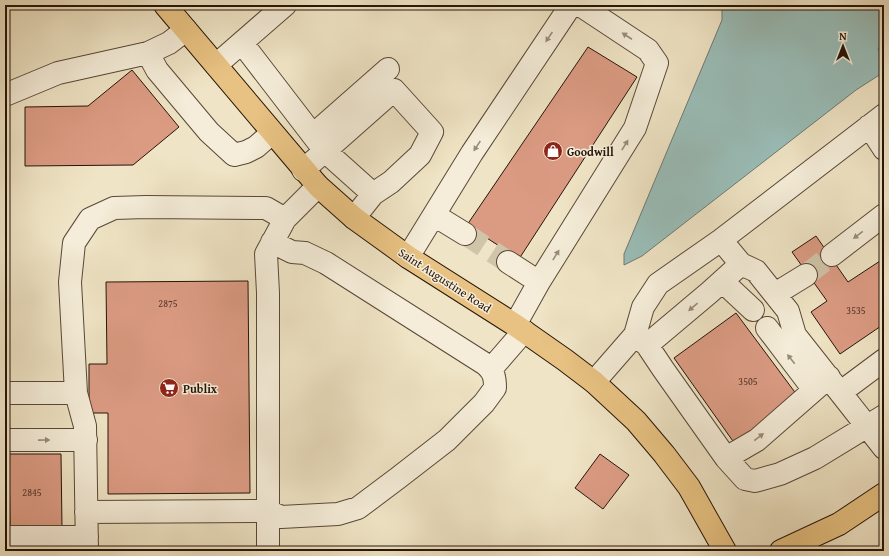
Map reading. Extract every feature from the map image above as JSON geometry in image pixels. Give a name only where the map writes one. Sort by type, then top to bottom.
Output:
[{"type":"main road","name":"Saint Augustine Road","points":[[165,5],[303,170],[318,186],[354,218],[408,257],[519,328],[565,360],[594,382],[636,421],[689,487],[725,551]]},
{"type":"main road","points":[[781,551],[839,524],[884,494]]},
{"type":"lane","points":[[216,65],[285,5]]},
{"type":"lane","points":[[408,257],[472,153],[571,5]]},
{"type":"lane","points":[[491,369],[519,328],[539,282],[635,128],[657,63],[648,50],[580,5]]},
{"type":"lane","points":[[5,95],[58,73],[148,52],[169,43],[186,30]]},
{"type":"lane","points":[[242,43],[319,143],[373,194]]},
{"type":"lane","points":[[148,52],[157,70],[208,132],[234,155],[246,152],[272,133]]},
{"type":"lane","points":[[303,170],[319,143],[388,69]]},
{"type":"lane","points":[[319,143],[394,90],[432,132],[420,155],[391,182],[373,194],[354,218]]},
{"type":"lane","points":[[875,421],[815,458],[780,474],[755,481],[745,479],[726,458],[641,340],[643,307],[658,284],[721,240],[876,121],[884,149]]},
{"type":"lane","points":[[268,551],[268,293],[266,254],[286,219],[318,186]]},
{"type":"lane","points":[[5,537],[87,544],[86,440],[85,426],[76,393],[70,282],[74,243],[90,219],[114,208],[146,207],[266,208],[286,219]]},
{"type":"lane","points":[[434,215],[465,234]]},
{"type":"lane","points":[[832,255],[884,215]]},
{"type":"lane","points":[[721,240],[741,264],[756,271],[788,311],[795,335],[828,387]]},
{"type":"lane","points":[[86,512],[268,511],[281,517],[338,514],[358,508],[447,440],[484,403],[496,388],[495,378],[491,369],[485,364],[326,262],[305,253],[292,252],[272,242]]},
{"type":"lane","points":[[508,262],[539,282]]},
{"type":"lane","points":[[594,382],[641,340],[722,281],[741,264]]},
{"type":"lane","points":[[775,294],[806,275]]},
{"type":"lane","points":[[722,281],[753,310]]},
{"type":"lane","points":[[767,328],[828,387],[875,421],[884,448]]},
{"type":"lane","points":[[726,458],[757,440],[828,387],[884,360]]},
{"type":"lane","points":[[5,393],[76,393]]},
{"type":"lane","points":[[5,440],[86,440]]},
{"type":"water","points":[[722,5],[884,5],[884,41],[878,49],[884,59],[884,72],[856,90],[642,256],[624,265],[624,254],[722,20]]},
{"type":"building","name":"Goodwill","points":[[588,47],[637,77],[519,259],[467,225]]},
{"type":"building","points":[[132,70],[179,127],[133,165],[25,166],[25,107],[88,106]]},
{"type":"building","points":[[816,236],[848,282],[880,261],[884,266],[884,324],[840,354],[811,312],[827,301],[792,252]]},
{"type":"building","name":"Publix","points":[[248,281],[250,493],[108,494],[108,413],[89,413],[89,364],[107,364],[106,282]]},
{"type":"building","points":[[736,313],[797,395],[735,444],[674,358]]},
{"type":"building","points":[[9,454],[61,454],[62,528],[10,528]]},
{"type":"building","points":[[600,454],[629,475],[603,509],[575,488]]},
{"type":"tunnel","points":[[465,234],[508,262]]},
{"type":"tunnel","points":[[806,275],[832,255]]},
{"type":"place","name":"Goodwill","points":[[553,151]]},
{"type":"place","name":"Publix","points":[[169,388]]}]
